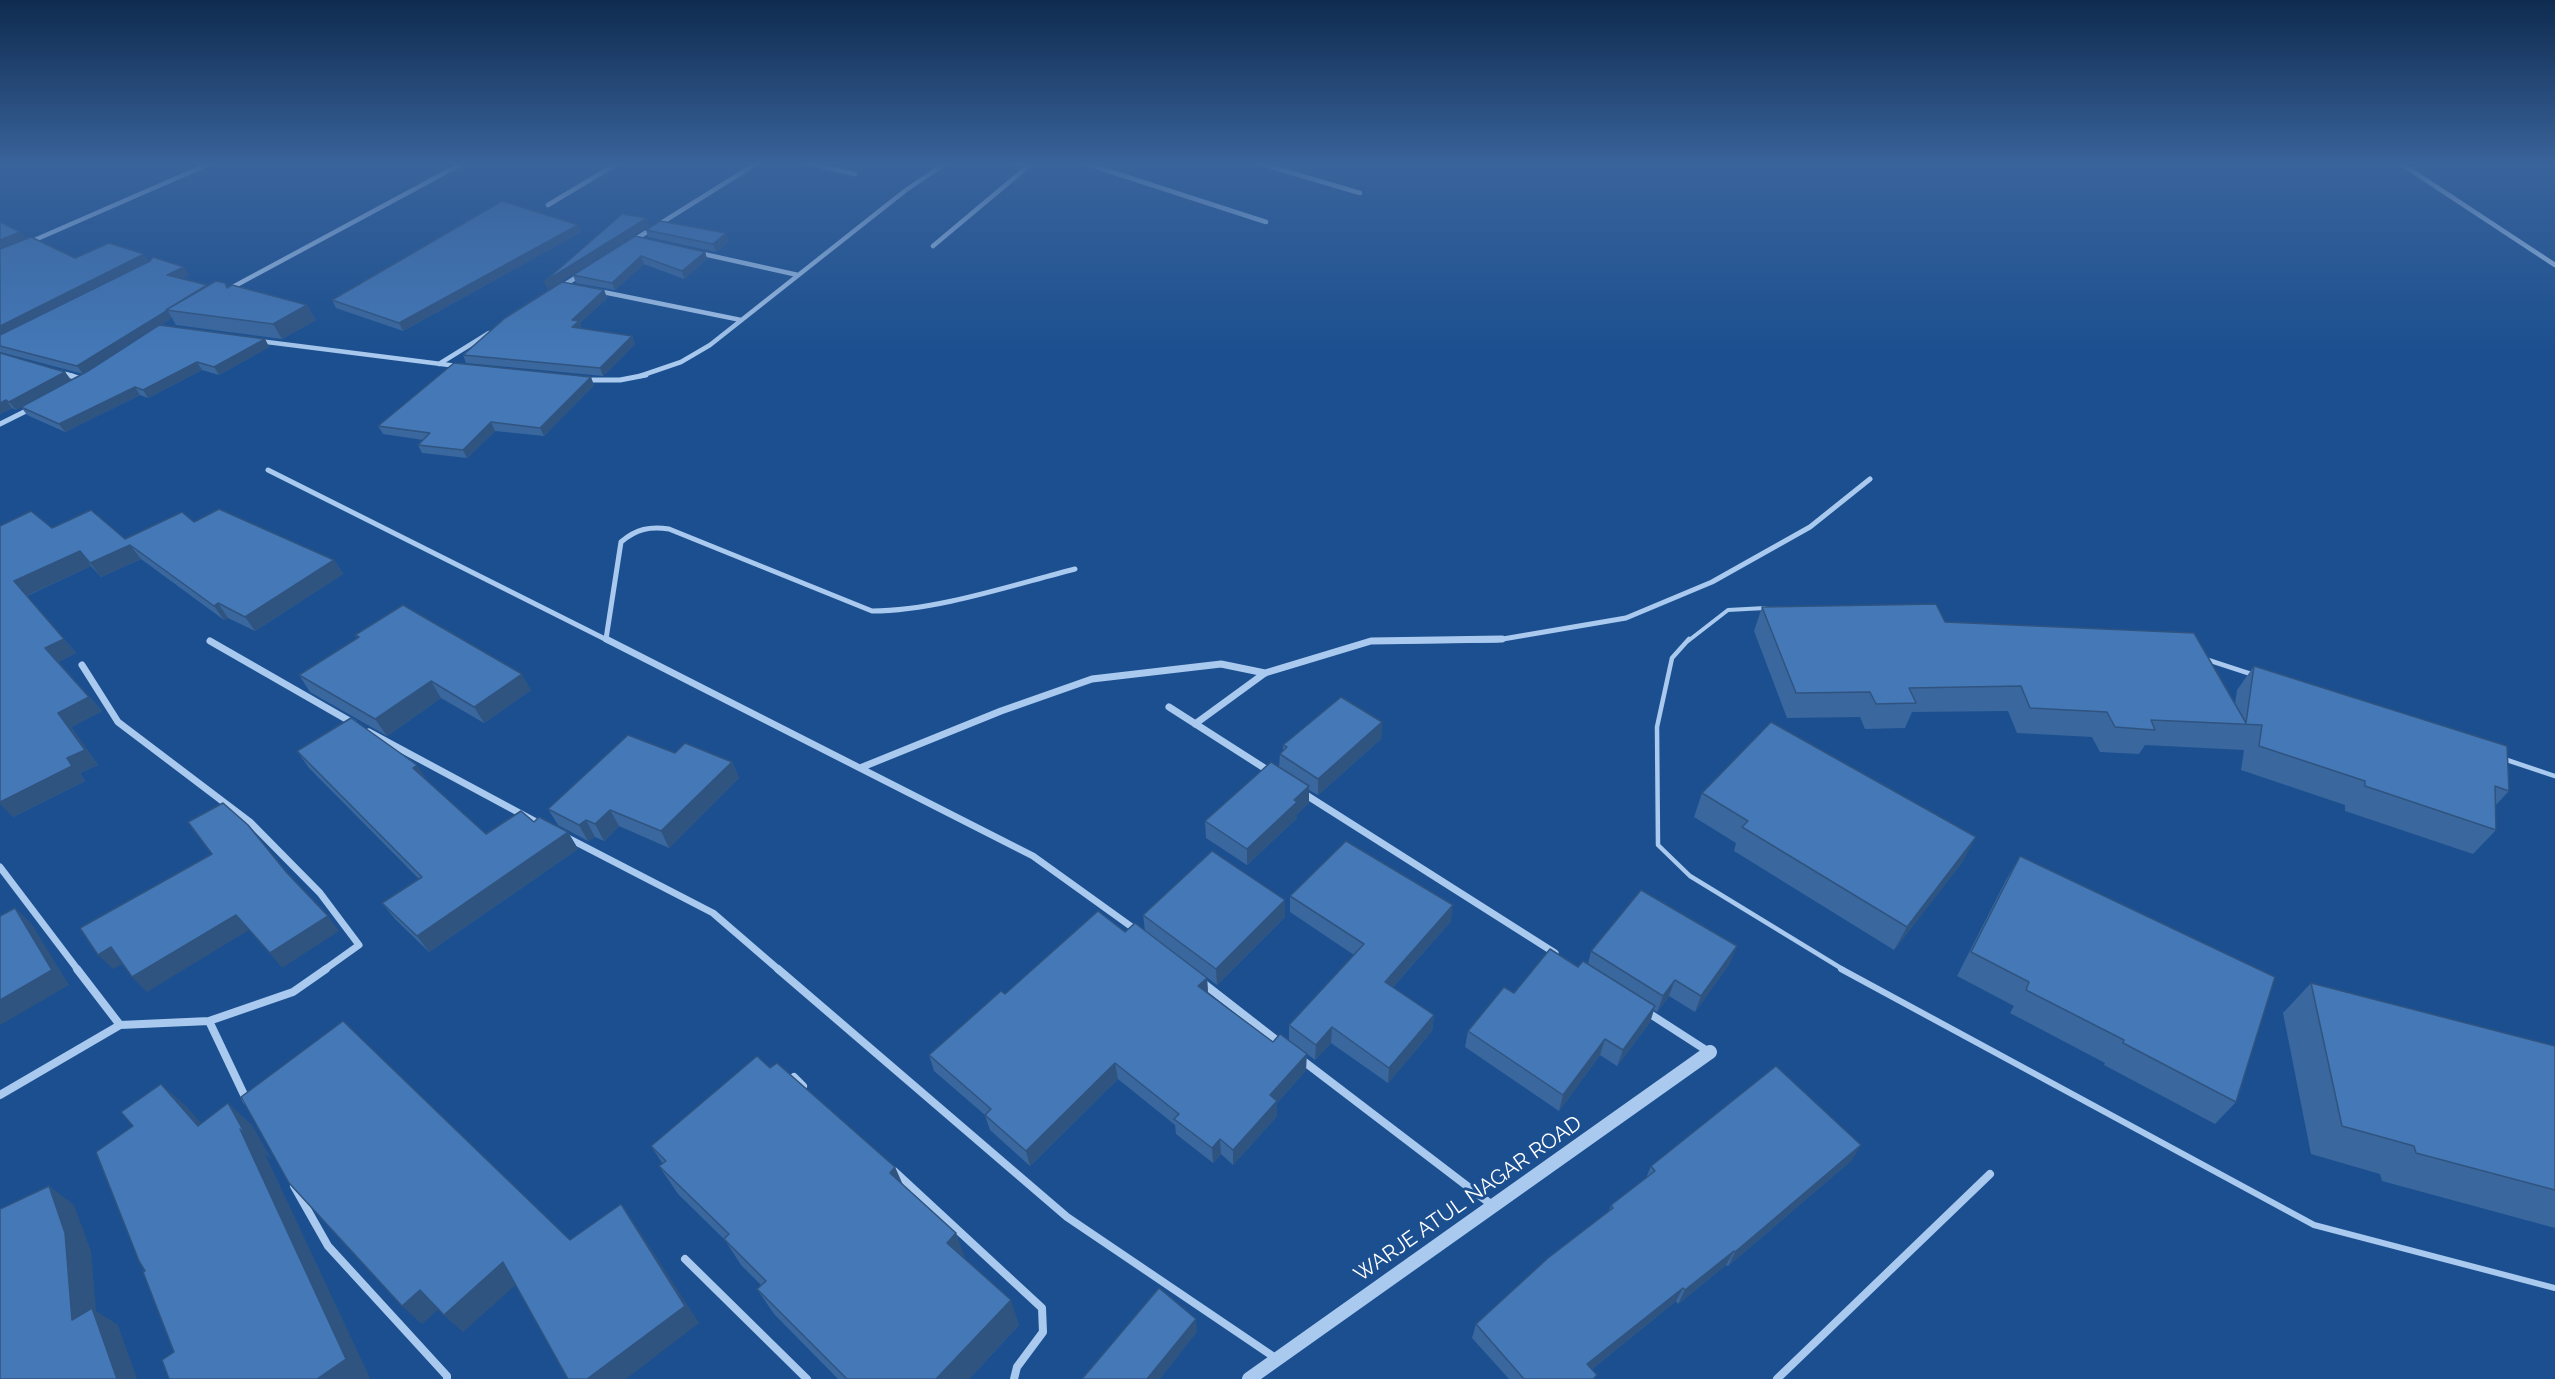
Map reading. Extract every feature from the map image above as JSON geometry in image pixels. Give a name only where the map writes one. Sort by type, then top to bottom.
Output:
[{"type":"street","points":[[21,246],[64,227]]},
{"type":"street","points":[[222,293],[344,227]]},
{"type":"street","points":[[627,245],[655,227]]},
{"type":"street","points":[[580,379],[622,381],[668,369],[710,345],[859,227]]},
{"type":"street","points":[[933,246],[955,227]]},
{"type":"street","points":[[2498,227],[2555,265]]},
{"type":"street","points":[[636,239],[648,242]]},
{"type":"street","points":[[694,252],[798,275]]},
{"type":"street","points":[[555,291],[583,273]]},
{"type":"street","points":[[565,285],[577,287]]},
{"type":"street","points":[[588,289],[741,321]]},
{"type":"street","points":[[439,365],[497,328]]},
{"type":"street","points":[[255,340],[462,367]]},
{"type":"street","points":[[52,370],[84,379]]},
{"type":"street","points":[[74,384],[94,373]]},
{"type":"street","points":[[0,424],[36,406]]},
{"type":"street","points":[[268,470],[1033,856],[1139,932]]},
{"type":"street","points":[[1195,724],[1265,673],[1371,641],[1497,640],[1626,618],[1713,582],[1810,527],[1870,479]]},
{"type":"street","points":[[606,639],[621,542],[630,532],[650,525],[669,529],[872,611],[895,611],[926,606],[1076,569]]},
{"type":"street","points":[[210,642],[390,744],[552,830]]},
{"type":"street","points":[[860,768],[1001,711],[1092,679],[1221,664],[1265,673]]},
{"type":"street","points":[[0,1095],[120,1025],[209,1021],[293,992],[359,945],[320,893],[250,822],[118,722],[82,665]]},
{"type":"street","points":[[1169,708],[1276,775]]},
{"type":"street","points":[[1296,788],[1558,956]]},
{"type":"street","points":[[562,835],[713,913],[1067,1217],[1277,1359]]},
{"type":"street","points":[[0,867],[120,1025]]},
{"type":"street","points":[[1200,981],[1290,1051]]},
{"type":"street","points":[[1639,1007],[1710,1052]]},
{"type":"street","points":[[209,1021],[250,1109]]},
{"type":"street","name":"WARJE ATUL NAGAR ROAD","points":[[1250,1379],[1710,1052]]},
{"type":"street","points":[[1299,1058],[1494,1207]]},
{"type":"street","points":[[794,1077],[811,1093]]},
{"type":"street","points":[[888,1165],[1042,1308],[1043,1332],[1017,1366],[1014,1379]]},
{"type":"street","points":[[1777,1379],[1990,1174]]},
{"type":"street","points":[[291,1181],[328,1246],[447,1376],[447,1379]]},
{"type":"street","points":[[685,1259],[807,1379]]},
{"type":"lane","points":[[1775,608],[1728,610],[1692,636],[1672,658],[1657,727],[1658,845],[1690,876],[1840,968],[2314,1225],[2555,1288]]},
{"type":"lane","points":[[2202,658],[2259,677]]},
{"type":"lane","points":[[2498,757],[2555,776]]},
{"type":"building","points":[[0,227],[11,227],[20,232],[0,240]]},
{"type":"building","points":[[457,227],[574,227],[399,323],[332,300]]},
{"type":"building","points":[[607,227],[632,227],[544,282]]},
{"type":"building","points":[[650,227],[695,227],[726,233],[713,244],[646,230]]},
{"type":"building","points":[[635,236],[705,252],[682,271],[641,256],[612,283],[573,275]]},
{"type":"building","points":[[31,237],[75,258],[109,243],[144,254],[0,326],[0,249]]},
{"type":"building","points":[[153,257],[184,267],[167,275],[207,285],[77,366],[0,346],[0,335],[150,261]]},
{"type":"building","points":[[216,281],[225,283],[227,288],[232,285],[307,305],[273,324],[166,310]]},
{"type":"building","points":[[562,282],[604,290],[572,320],[579,321],[572,327],[632,336],[600,368],[463,355],[505,318]]},
{"type":"building","points":[[159,325],[265,339],[214,367],[197,362],[143,390],[135,387],[59,424],[21,407],[88,371]]},
{"type":"building","points":[[0,353],[65,372],[9,402],[6,400],[0,403]]},
{"type":"building","points":[[454,363],[591,377],[540,428],[491,422],[463,450],[418,445],[430,433],[378,426]]},
{"type":"building","points":[[219,509],[334,560],[245,617],[218,603],[214,606],[130,545],[90,563],[80,551],[14,581],[64,639],[45,648],[89,697],[58,713],[85,750],[67,758],[72,766],[0,802],[0,526],[31,511],[52,528],[91,510],[125,539],[182,512],[194,522]]},
{"type":"building","points":[[1936,604],[1945,622],[2194,633],[2246,723],[2254,666],[2507,746],[2509,791],[2495,786],[2496,830],[2365,786],[2365,781],[2259,746],[2262,725],[2151,720],[2155,730],[2115,727],[2107,712],[2030,708],[2021,686],[1909,688],[1916,703],[1876,704],[1870,692],[1796,693],[1762,607]]},
{"type":"building","points":[[403,605],[522,674],[474,707],[431,681],[375,719],[299,675],[359,637],[355,635]]},
{"type":"building","points":[[1341,697],[1382,722],[1318,779],[1280,754],[1287,747],[1283,745]]},
{"type":"building","points":[[351,718],[417,765],[413,768],[486,834],[521,811],[534,822],[539,817],[568,832],[417,936],[382,903],[422,877],[297,751]]},
{"type":"building","points":[[1771,722],[1976,837],[1907,927],[1742,827],[1748,821],[1702,793]]},
{"type":"building","points":[[628,735],[675,753],[685,743],[732,762],[661,831],[610,810],[595,824],[586,820],[579,825],[548,809]]},
{"type":"building","points":[[1271,762],[1309,786],[1294,800],[1297,802],[1247,849],[1205,821]]},
{"type":"building","points":[[223,803],[248,825],[287,873],[328,916],[270,953],[236,915],[132,977],[111,947],[98,955],[80,928],[212,854],[188,822]]},
{"type":"building","points":[[1346,841],[1453,905],[1385,982],[1434,1015],[1389,1068],[1332,1027],[1316,1045],[1289,1025],[1364,944],[1290,896]]},
{"type":"building","points":[[1212,851],[1285,900],[1216,969],[1143,915]]},
{"type":"building","points":[[2020,856],[2275,977],[2236,1102],[2123,1043],[2124,1040],[2026,990],[2029,982],[1971,952]]},
{"type":"building","points":[[1641,890],[1737,946],[1701,996],[1675,980],[1663,996],[1591,951]]},
{"type":"building","points":[[15,908],[52,970],[0,1000],[0,916]]},
{"type":"building","points":[[1098,911],[1125,932],[1135,923],[1207,978],[1198,986],[1273,1042],[1280,1034],[1307,1054],[1270,1095],[1277,1101],[1233,1150],[1220,1139],[1212,1148],[1174,1119],[1179,1114],[1115,1063],[1026,1151],[985,1115],[991,1109],[929,1055],[1001,991],[1005,994]]},
{"type":"building","points":[[1550,949],[1578,967],[1583,961],[1655,1006],[1623,1050],[1605,1039],[1563,1095],[1468,1031],[1504,987],[1514,993]]},
{"type":"building","points":[[2311,983],[2555,1046],[2555,1190],[2416,1153],[2414,1146],[2342,1126]]},
{"type":"building","points":[[343,1021],[570,1240],[621,1204],[685,1306],[587,1379],[568,1379],[503,1262],[444,1315],[420,1290],[402,1306],[289,1183],[241,1097]]},
{"type":"building","points":[[757,1056],[770,1068],[777,1063],[895,1167],[890,1173],[956,1233],[947,1243],[1011,1300],[936,1379],[847,1379],[757,1289],[766,1281],[724,1239],[729,1234],[659,1166],[666,1161],[651,1146]]},
{"type":"building","points":[[1776,1066],[1861,1145],[1735,1252],[1685,1290],[1683,1288],[1587,1364],[1597,1375],[1593,1379],[1524,1379],[1476,1324],[1548,1258],[1613,1208],[1611,1205],[1655,1171],[1651,1166]]},
{"type":"building","points":[[161,1084],[198,1126],[228,1103],[248,1139],[240,1129],[346,1359],[317,1379],[169,1379],[162,1360],[174,1352],[143,1272],[145,1271],[96,1152],[133,1126],[121,1112]]},
{"type":"building","points":[[49,1186],[65,1233],[72,1320],[92,1308],[117,1379],[0,1379],[0,1209]]},
{"type":"building","points":[[1159,1288],[1196,1319],[1147,1379],[1082,1379]]}]
